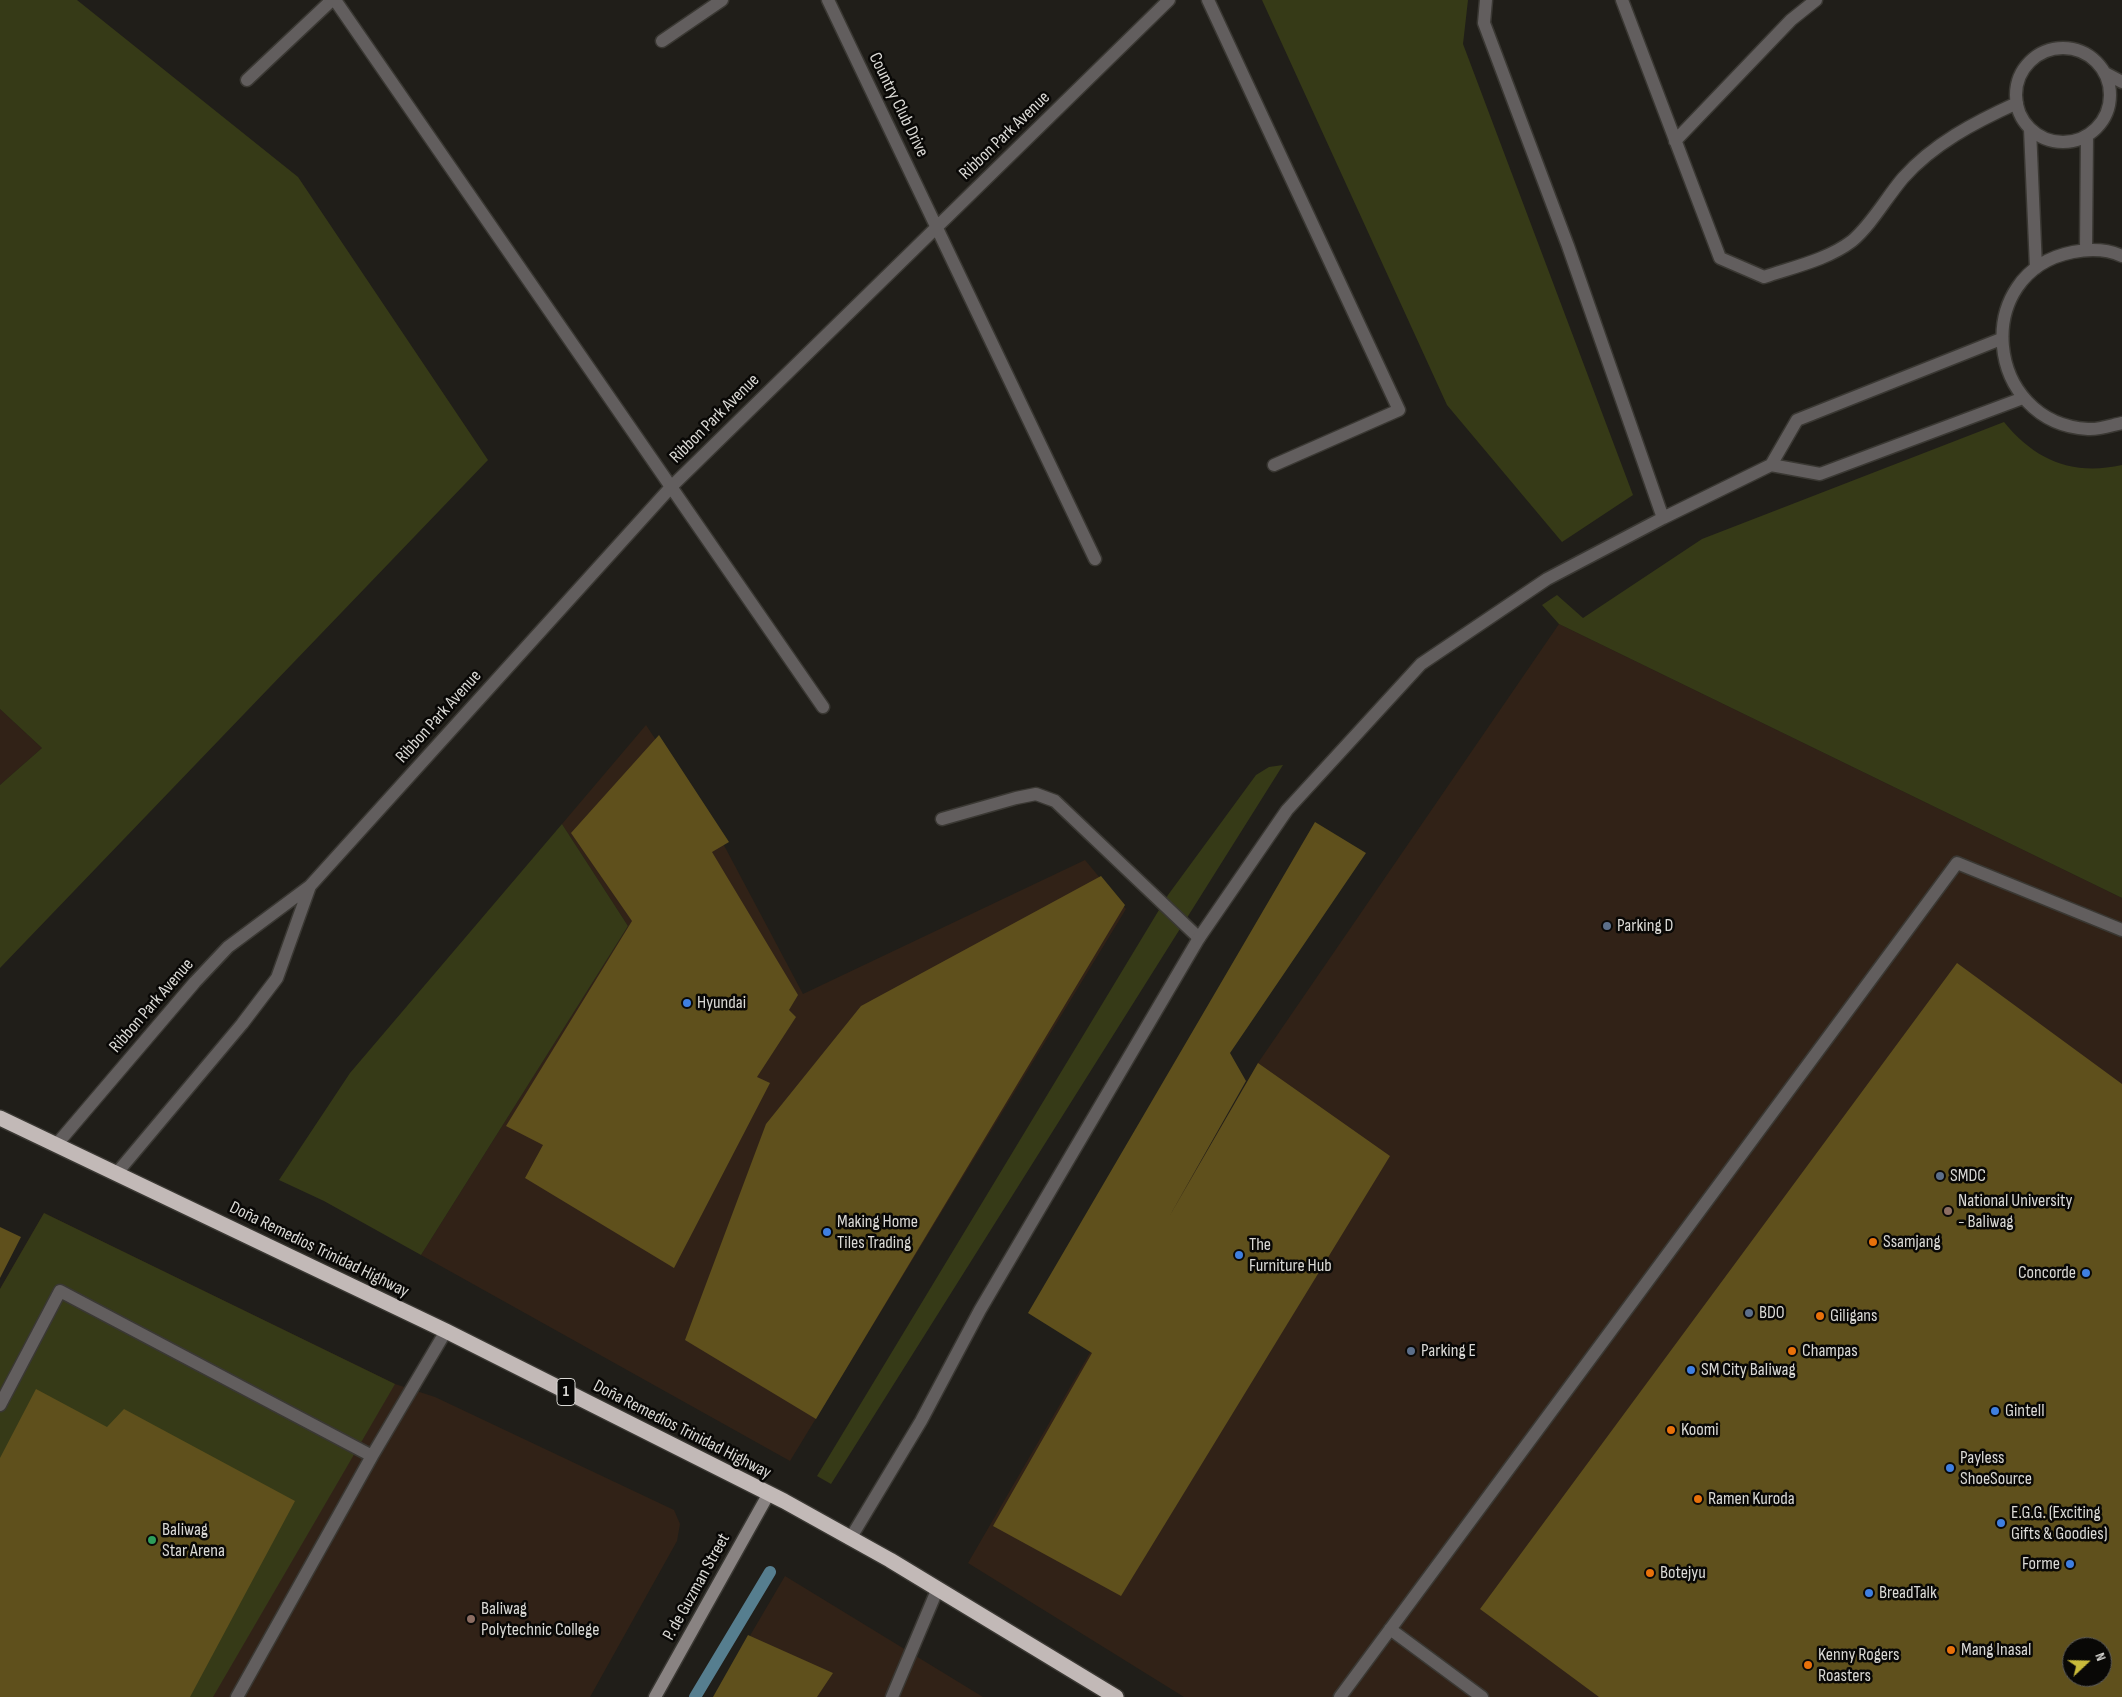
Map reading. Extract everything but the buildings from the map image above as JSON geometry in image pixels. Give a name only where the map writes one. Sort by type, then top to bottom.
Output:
[{"type":"highway","name":"Doña Remedios Trinidad Highway","points":[[0,1118],[446,1331],[768,1495],[784,1501],[938,1588],[1116,1697]]},
{"type":"street","points":[[247,80],[333,0],[823,707]]},
{"type":"street","points":[[662,41],[722,0]]},
{"type":"street","name":"Country Club Drive","points":[[828,0],[1095,559]]},
{"type":"street","name":"Ribbon Park Avenue","points":[[57,1144],[195,982],[228,947],[310,886],[671,487],[1169,0]]},
{"type":"street","points":[[1208,0],[1399,410],[1274,465]]},
{"type":"street","points":[[1486,0],[1484,23],[1568,246],[1663,518]]},
{"type":"street","points":[[1622,0],[1720,258],[1764,277],[1826,256],[1852,240],[1904,177],[1934,148],[1988,116],[2016,103]]},
{"type":"street","points":[[1675,141],[1791,20],[1816,0]]},
{"type":"street","points":[[2070,48],[2084,52],[2096,61],[2105,73],[2110,84],[2109,108],[2101,124],[2087,136],[2073,141],[2058,142],[2043,138],[2030,129],[2021,117],[2016,103],[2016,88],[2021,74],[2029,62],[2048,50],[2070,48]]},
{"type":"street","points":[[2105,73],[2122,82]]},
{"type":"street","points":[[2030,129],[2036,268]]},
{"type":"street","points":[[2086,249],[2087,136]]},
{"type":"street","points":[[2122,256],[2114,252],[2086,249],[2060,255],[2036,268],[2017,288],[2005,312],[2001,339],[2007,371],[2023,398],[2053,420],[2089,429],[2122,423]]},
{"type":"street","points":[[850,1540],[921,1421],[980,1310],[1199,938],[1287,810],[1421,664],[1547,579],[1663,518],[1771,465],[1797,420],[2001,339]]},
{"type":"street","points":[[1771,465],[1820,474],[2023,398]]},
{"type":"street","points":[[942,819],[1036,794],[1055,800],[1199,938]]},
{"type":"street","points":[[1340,1697],[1956,863],[2122,930]]},
{"type":"street","name":"Ribbon Park Avenue","points":[[116,1174],[242,1024],[278,978],[310,886]]},
{"type":"street","points":[[0,1405],[60,1291],[372,1456]]},
{"type":"street","points":[[237,1697],[372,1456],[446,1331]]},
{"type":"street","name":"P. de Guzman Street","points":[[655,1697],[768,1495]]},
{"type":"street","points":[[892,1697],[938,1588]]},
{"type":"street","points":[[1390,1629],[1482,1697]]},
{"type":"shaded area","name":"SM City Baliwag","points":[[1559,624],[2122,898],[2122,1697],[1184,1697],[968,1563],[1258,1063]]},
{"type":"shaded area","points":[[0,709],[42,748],[0,785]]},
{"type":"shaded area","points":[[646,725],[718,834],[803,994],[1085,860],[1126,909],[790,1461],[421,1255],[628,926],[562,824]]},
{"type":"shaded area","points":[[44,1213],[395,1384],[435,1397],[674,1510],[680,1524],[677,1541],[590,1697],[0,1697],[0,1289]]},
{"type":"shaded area","points":[[785,1576],[983,1697],[714,1697]]},
{"type":"green space","points":[[0,0],[77,0],[298,177],[488,460],[0,968],[0,785],[42,748],[0,709]]},
{"type":"green space","points":[[1262,0],[1468,0],[1463,44],[1633,495],[1562,542],[1447,405]]},
{"type":"green space","points":[[2004,422],[2028,446],[2056,462],[2087,468],[2122,465],[2122,898],[1559,624],[1542,605],[1557,595],[1583,618],[1702,539]]},
{"type":"green space","points":[[1283,765],[831,1484],[817,1476],[1168,895],[1256,775],[1269,767]]},
{"type":"green space","points":[[562,824],[628,926],[421,1255],[324,1201],[279,1180],[350,1073]]},
{"type":"green space","name":"Baliwag Star Arena","points":[[44,1213],[395,1384],[213,1697],[0,1697],[0,1289]]},
{"type":"waterway","points":[[695,1697],[770,1572]]},
{"type":"place","name":"Parking D","points":[[1607,926]]},
{"type":"place","name":"Hyundai","points":[[687,1003]]},
{"type":"place","name":"SMDC","points":[[1940,1176]]},
{"type":"place","name":"National University - Baliwag","points":[[1948,1211]]},
{"type":"place","name":"Making Home Tiles Trading","points":[[827,1232]]},
{"type":"place","name":"Ssamjang","points":[[1873,1242]]},
{"type":"place","name":"The Furniture Hub","points":[[1239,1255]]},
{"type":"place","name":"Concorde","points":[[2086,1273]]},
{"type":"place","name":"BDO","points":[[1749,1313]]},
{"type":"place","name":"Giligans","points":[[1820,1316]]},
{"type":"place","name":"Parking E","points":[[1411,1351]]},
{"type":"place","name":"Champas","points":[[1792,1351]]},
{"type":"place","name":"SM City Baliwag","points":[[1691,1370]]},
{"type":"place","name":"Gintell","points":[[1995,1411]]},
{"type":"place","name":"Koomi","points":[[1671,1430]]},
{"type":"place","name":"Payless ShoeSource","points":[[1950,1468]]},
{"type":"place","name":"Ramen Kuroda","points":[[1698,1499]]},
{"type":"place","name":"E.G.G. (Exciting Gifts & Goodies)","points":[[2001,1523]]},
{"type":"place","name":"Baliwag Star Arena","points":[[152,1540]]},
{"type":"place","name":"Forme","points":[[2070,1564]]},
{"type":"place","name":"Botejyu","points":[[1650,1573]]},
{"type":"place","name":"BreadTalk","points":[[1869,1593]]},
{"type":"place","name":"Baliwag Polytechnic College","points":[[471,1619]]},
{"type":"place","name":"Mang Inasal","points":[[1951,1650]]},
{"type":"place","name":"Kenny Rogers Roasters","points":[[1808,1665]]}]
